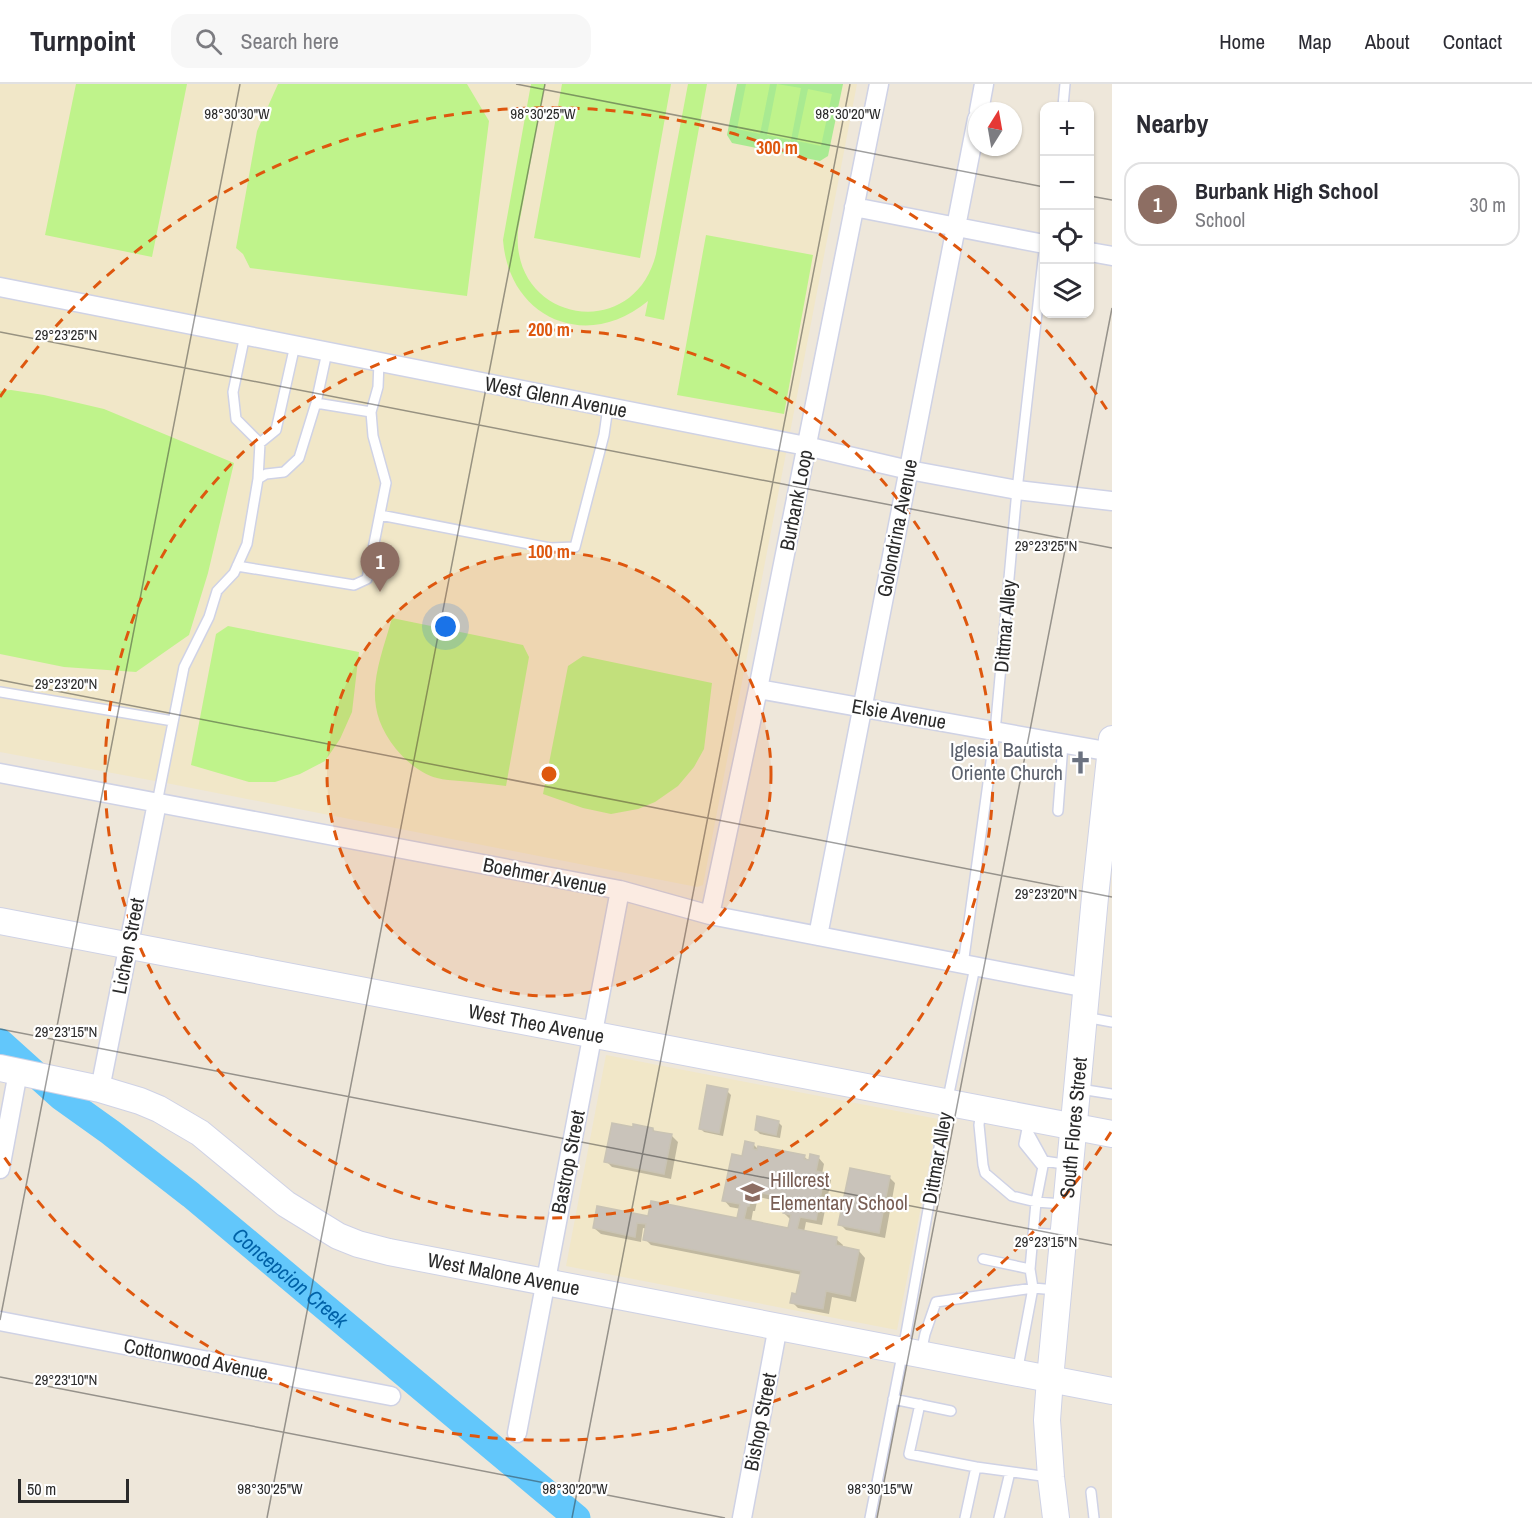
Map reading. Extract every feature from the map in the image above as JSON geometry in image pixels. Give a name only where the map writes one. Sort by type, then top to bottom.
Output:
[{"type":"street","name":"Burbank Loop","points":[[710,915],[758,689],[879,84]]},
{"type":"street","points":[[981,102],[984,84]]},
{"type":"street","name":"Golondrina Avenue","points":[[818,936],[970,156]]},
{"type":"street","points":[[854,207],[1040,243]]},
{"type":"street","points":[[1094,253],[1112,256]]},
{"type":"street","name":"West Glenn Avenue","points":[[0,287],[806,446],[909,470],[1017,490],[1112,501]]},
{"type":"street","name":"Elsie Avenue","points":[[758,689],[1062,744],[1111,758]]},
{"type":"street","name":"South Flores Street","points":[[1056,1518],[1047,1420],[1062,1235],[1087,988],[1103,899],[1111,758]]},
{"type":"street","name":"Boehmer Avenue","points":[[0,773],[620,890],[710,915],[1087,988]]},
{"type":"street","name":"Lichen Street","points":[[91,1087],[128,946],[157,803]]},
{"type":"street","name":"Bastrop Street","points":[[517,1433],[620,890]]},
{"type":"street","name":"West Theo Avenue","points":[[0,921],[947,1103],[982,1110],[1024,1123],[1074,1127],[1112,1134]]},
{"type":"street","points":[[0,1169],[9,1070]]},
{"type":"street","name":"West Malone Avenue","points":[[9,1070],[91,1087],[159,1109],[200,1133],[286,1204],[338,1236],[358,1244],[388,1252],[1112,1391]]},
{"type":"street","name":"Cottonwood Avenue","points":[[0,1321],[391,1396]]},
{"type":"street","name":"Bishop Street","points":[[742,1518],[778,1326]]},
{"type":"lane","points":[[1063,102],[1065,84]]},
{"type":"lane","name":"Dittmar Alley","points":[[912,1352],[969,966],[1042,264]]},
{"type":"lane","points":[[245,335],[233,392],[236,419],[260,443]]},
{"type":"lane","points":[[157,803],[184,667],[209,617],[217,591],[234,573],[247,544],[258,479],[260,443],[276,430],[295,345]]},
{"type":"lane","points":[[258,479],[266,474],[284,472],[299,458],[316,403],[327,352]]},
{"type":"lane","points":[[237,566],[354,585],[367,579],[386,483],[374,436],[371,412],[378,387],[379,362]]},
{"type":"lane","points":[[316,403],[371,412]]},
{"type":"lane","points":[[380,515],[550,548],[574,547],[604,435],[608,407]]},
{"type":"lane","points":[[0,692],[173,721]]},
{"type":"lane","points":[[1058,811],[1062,744]]},
{"type":"lane","points":[[1085,1017],[1112,1022]]},
{"type":"lane","points":[[1077,1089],[1112,1094]]},
{"type":"lane","points":[[982,1110],[979,1125],[985,1173],[1012,1196],[1036,1202],[1066,1204]]},
{"type":"lane","points":[[1024,1123],[1024,1144],[1043,1164],[1070,1165]]},
{"type":"lane","points":[[1017,1372],[1033,1288],[1030,1269],[1036,1202],[1043,1164]]},
{"type":"lane","points":[[1033,1233],[1062,1235]]},
{"type":"lane","points":[[983,1259],[1030,1269]]},
{"type":"lane","points":[[870,1518],[893,1399],[912,1352],[925,1335],[936,1302],[1033,1288],[1058,1290]]},
{"type":"lane","points":[[893,1399],[951,1411]]},
{"type":"lane","points":[[920,1404],[909,1454],[976,1467],[1051,1477]]},
{"type":"lane","points":[[965,1518],[976,1467]]},
{"type":"lane","points":[[999,1518],[1010,1472]]},
{"type":"lane","points":[[1091,1492],[1094,1518]]},
{"type":"shaded area","points":[[0,84],[857,84],[703,885],[697,887],[0,752]]},
{"type":"shaded area","name":"Hillcrest Elementary School","points":[[606,1055],[938,1119],[897,1330],[566,1266]]},
{"type":"green space","points":[[76,84],[187,84],[152,257],[45,235]]},
{"type":"green space","points":[[278,84],[467,84],[489,121],[467,296],[250,268],[243,254],[236,248],[257,131]]},
{"type":"green space","points":[[531,84],[545,84],[518,230],[521,261],[533,286],[552,302],[576,311],[601,310],[624,301],[643,283],[656,254],[688,84],[707,84],[664,320],[645,316],[648,301],[625,316],[600,324],[577,325],[555,319],[535,307],[520,290],[508,267],[503,240]]},
{"type":"green space","points":[[562,84],[671,84],[640,258],[534,238]]},
{"type":"green space","points":[[737,84],[843,84],[828,156],[820,161],[732,143],[727,135]]},
{"type":"green space","points":[[746,84],[770,84],[760,134],[737,129]]},
{"type":"green space","points":[[777,84],[801,88],[791,140],[767,135]]},
{"type":"green space","points":[[808,89],[832,94],[821,146],[797,141]]},
{"type":"green space","points":[[706,235],[813,255],[784,414],[677,395]]},
{"type":"green space","points":[[11,390],[104,409],[234,463],[208,573],[189,635],[136,672],[64,667],[0,654],[0,391]]},
{"type":"green space","points":[[392,618],[523,645],[529,657],[506,786],[445,780],[431,776],[414,767],[404,758],[385,733],[378,717],[375,685]]},
{"type":"green space","points":[[228,626],[359,652],[352,712],[340,739],[325,761],[300,774],[275,782],[249,782],[191,765],[216,634]]},
{"type":"green space","points":[[583,656],[712,683],[704,749],[694,767],[678,786],[655,802],[638,809],[611,814],[583,808],[543,794],[568,666]]},
{"type":"building","points":[[707,1085],[728,1089],[719,1133],[699,1129]]},
{"type":"building","points":[[757,1116],[779,1121],[776,1135],[755,1130]]},
{"type":"building","points":[[612,1123],[633,1127],[633,1124],[653,1128],[653,1131],[672,1134],[664,1174],[604,1162]]},
{"type":"building","points":[[745,1141],[754,1143],[753,1149],[757,1150],[758,1146],[805,1155],[804,1159],[809,1160],[810,1154],[819,1156],[816,1171],[825,1173],[816,1220],[800,1217],[797,1229],[837,1237],[836,1245],[859,1250],[850,1296],[826,1291],[823,1309],[790,1303],[792,1293],[796,1294],[801,1271],[643,1240],[646,1224],[637,1223],[635,1237],[593,1228],[597,1206],[648,1216],[651,1201],[737,1218],[740,1204],[722,1201],[732,1154],[742,1156]],"holes":[[[752,1191],[786,1198],[783,1213],[791,1215],[788,1228],[744,1219]]]},
{"type":"building","points":[[850,1168],[890,1176],[879,1233],[838,1225]]},
{"type":"waterway","name":"Concepcion Creek","points":[[0,1042],[61,1097],[191,1195],[577,1518]]},
{"type":"place","name":"Burbank High School","points":[[380,592]]},
{"type":"place","name":"Iglesia Bautista Oriente Church","points":[[1081,762]]},
{"type":"place","name":"Hillcrest Elementary School","points":[[752,1192]]}]
